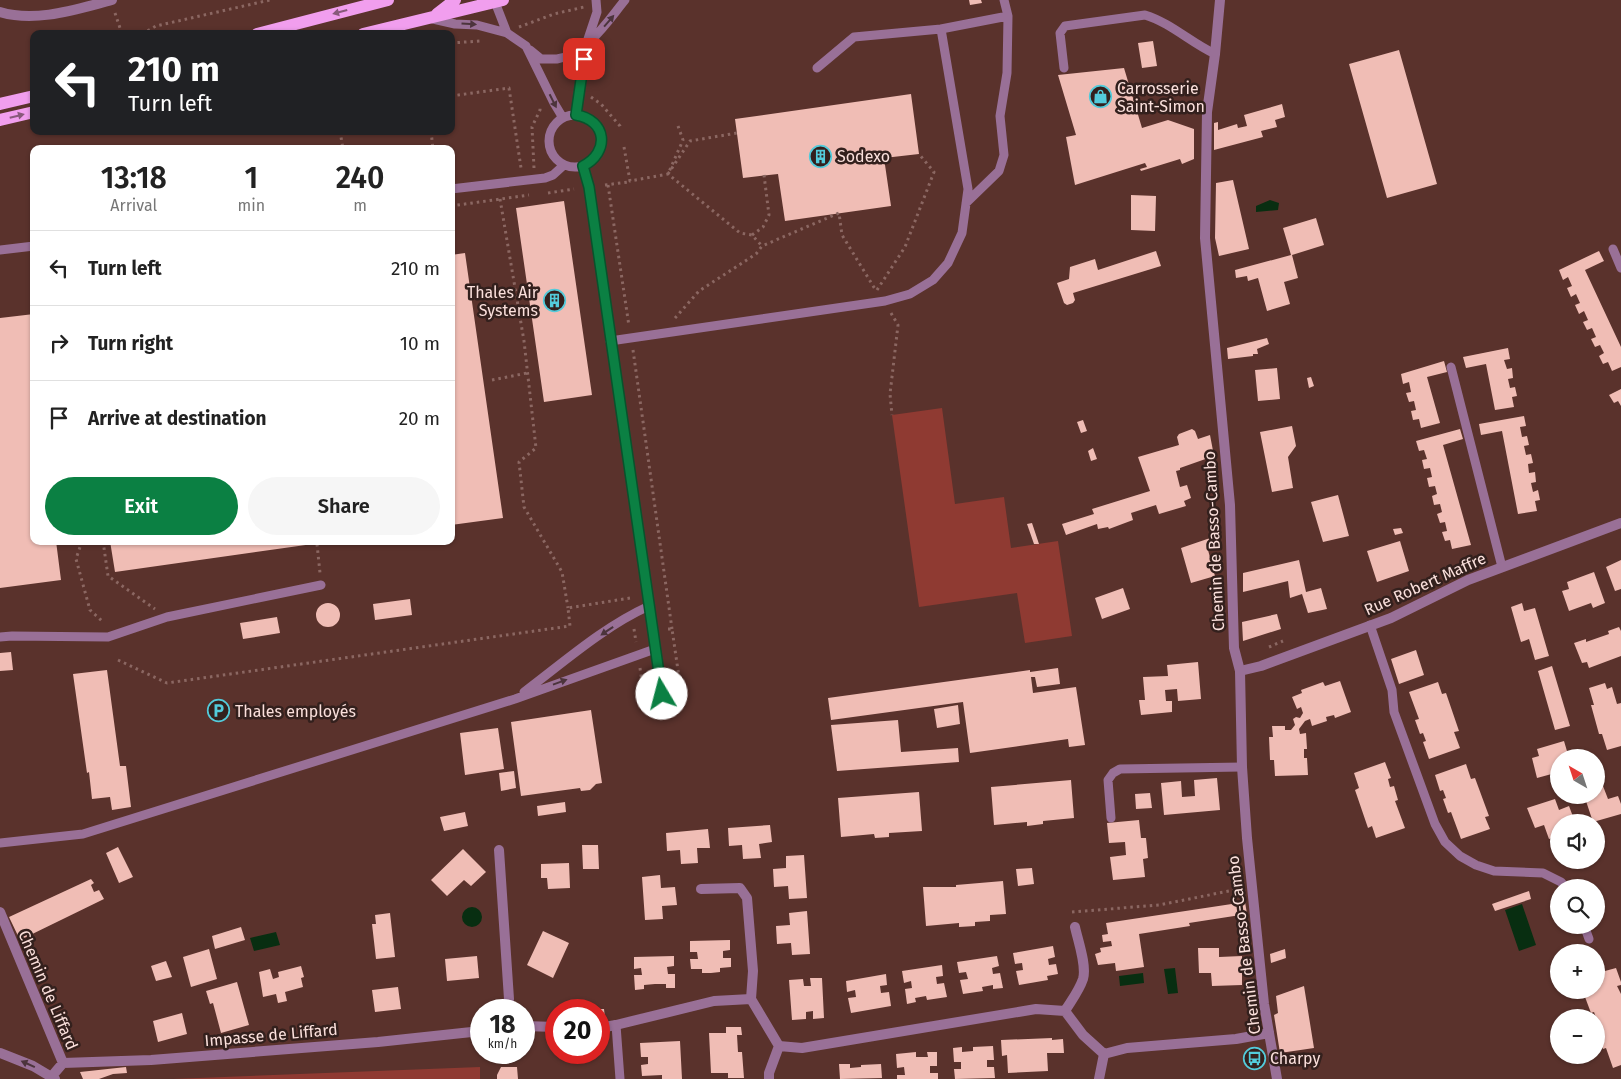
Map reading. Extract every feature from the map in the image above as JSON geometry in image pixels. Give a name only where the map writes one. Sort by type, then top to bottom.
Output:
[{"type":"main road","points":[[272,30],[388,0]]},
{"type":"main road","points":[[431,18],[455,0]]},
{"type":"main road","points":[[380,30],[498,0]]},
{"type":"main road","points":[[0,104],[30,97]]},
{"type":"main road","points":[[0,120],[30,113]]},
{"type":"street","points":[[0,12],[12,16],[42,15],[112,0]]},
{"type":"street","name":"Chemin de Basso-Cambo","points":[[1220,0],[1207,112],[1204,238],[1230,505],[1234,648],[1240,671],[1242,767],[1252,887],[1264,1004],[1277,1079]]},
{"type":"street","name":"Rue Robert Maffre","points":[[1240,671],[1261,666],[1391,618],[1468,580],[1621,523]]},
{"type":"street","points":[[499,850],[509,999]]},
{"type":"street","points":[[701,889],[740,888],[747,898],[753,971],[751,999],[779,1046]]},
{"type":"street","name":"Chemin de Liffard","points":[[0,912],[63,1063],[53,1078],[33,1066],[0,1053]]},
{"type":"street","points":[[1065,1011],[1084,977],[1075,927]]},
{"type":"street","points":[[610,1026],[714,1001],[751,999]]},
{"type":"street","points":[[779,1046],[802,1048],[1036,1009],[1065,1011],[1083,1035],[1104,1054]]},
{"type":"street","name":"Impasse de Liffard","points":[[63,1063],[181,1057],[378,1042],[470,1032]]},
{"type":"street","points":[[1104,1054],[1127,1048],[1236,1040],[1269,1033]]},
{"type":"street","points":[[770,1079],[769,1073],[779,1046]]},
{"type":"street","points":[[1099,1079],[1104,1054]]},
{"type":"lane","points":[[498,0],[507,33]]},
{"type":"lane","points":[[576,115],[586,44],[597,12],[596,0]]},
{"type":"lane","points":[[431,18],[455,24],[477,25],[507,33],[541,59],[558,59],[586,44],[612,18],[624,0]]},
{"type":"lane","points":[[966,203],[999,171],[1004,155],[1000,116],[1007,73],[1008,16],[1004,0]]},
{"type":"lane","points":[[1064,68],[1060,33],[1065,26],[1145,15],[1157,18],[1204,49],[1215,54]]},
{"type":"lane","points":[[817,68],[854,36],[941,29],[1008,16]]},
{"type":"lane","points":[[610,341],[884,301],[910,294],[934,280],[948,263],[962,233],[968,189],[941,29]]},
{"type":"lane","points":[[526,46],[563,118]]},
{"type":"lane","points":[[576,115],[591,119],[600,132],[602,141],[597,156],[591,162],[572,168],[564,165],[553,154],[549,141],[553,128],[563,118],[576,115]]},
{"type":"lane","points":[[455,190],[536,180],[553,175],[564,165]]},
{"type":"lane","points":[[583,166],[589,187],[662,694]]},
{"type":"lane","points":[[0,250],[30,246]]},
{"type":"lane","points":[[1614,249],[1621,268]]},
{"type":"lane","points":[[1452,367],[1502,567]]},
{"type":"lane","points":[[0,637],[108,637],[167,617],[321,585]]},
{"type":"lane","points":[[515,699],[595,639],[632,614],[649,606]]},
{"type":"lane","points":[[1370,625],[1392,690],[1394,712],[1435,824],[1445,842],[1460,856],[1476,865],[1494,871],[1543,873],[1555,879]]},
{"type":"lane","points":[[0,844],[83,834],[515,699],[655,649]]},
{"type":"lane","points":[[1111,818],[1108,780],[1113,773],[1120,769],[1242,767]]},
{"type":"lane","points":[[1587,934],[1589,938]]},
{"type":"lane","points":[[616,1025],[620,1079]]},
{"type":"path","points":[[112,0],[121,30]]},
{"type":"path","points":[[149,30],[156,26],[270,0]]},
{"type":"path","points":[[524,25],[554,14],[586,6]]},
{"type":"path","points":[[455,43],[482,40]]},
{"type":"path","points":[[455,95],[509,88],[525,196]]},
{"type":"path","points":[[590,96],[602,104],[621,129]]},
{"type":"path","points":[[534,169],[532,127],[540,110],[539,103]]},
{"type":"path","points":[[668,174],[683,140],[678,126]]},
{"type":"path","points":[[624,147],[630,181],[668,174],[690,140],[737,133]]},
{"type":"path","points":[[876,290],[905,247],[934,172],[919,154]]},
{"type":"path","points":[[668,174],[740,233],[752,235],[762,246]]},
{"type":"path","points":[[752,235],[763,228],[769,215],[764,175]]},
{"type":"path","points":[[628,182],[606,185],[631,337],[670,629],[681,691]]},
{"type":"path","points":[[547,193],[574,189]]},
{"type":"path","points":[[455,205],[531,195]]},
{"type":"path","points":[[118,660],[167,683],[570,626],[562,572],[524,507],[519,462],[536,448],[524,341],[500,199]]},
{"type":"path","points":[[673,321],[699,291],[738,267],[756,254],[762,246],[839,213]]},
{"type":"path","points":[[629,325],[638,324]]},
{"type":"path","points":[[492,380],[527,373]]},
{"type":"path","points":[[81,545],[76,559],[90,610],[102,621]]},
{"type":"path","points":[[104,545],[108,576],[167,617]]},
{"type":"path","points":[[317,545],[320,570]]},
{"type":"path","points":[[568,608],[630,598]]},
{"type":"path","points":[[634,628],[637,634],[637,645]]},
{"type":"path","points":[[640,667],[644,697]]},
{"type":"path","points":[[1072,912],[1160,905],[1252,887]]},
{"type":"shaded area","points":[[1270,200],[1279,203],[1278,210],[1256,212],[1256,206]]},
{"type":"shaded area","points":[[942,408],[955,504],[1004,497],[1011,548],[1058,541],[1072,636],[1025,643],[1017,593],[919,607],[892,415]]},
{"type":"shaded area","points":[[1522,904],[1536,945],[1519,951],[1505,910]]},
{"type":"shaded area","points":[[468,907],[476,907],[482,913],[482,921],[476,927],[468,927],[462,921],[462,913]]},
{"type":"shaded area","points":[[276,932],[280,945],[254,951],[250,938]]},
{"type":"shaded area","points":[[1175,968],[1178,993],[1168,994],[1164,969]]},
{"type":"shaded area","points":[[1143,973],[1144,983],[1120,986],[1119,976]]},
{"type":"shaded area","points":[[480,1067],[480,1079],[173,1079]]},
{"type":"building","points":[[969,0],[981,0],[982,3],[970,5]]},
{"type":"building","points":[[1153,41],[1157,66],[1142,68],[1138,43]]},
{"type":"building","points":[[1399,50],[1437,184],[1387,198],[1349,64]]},
{"type":"building","points":[[1124,68],[1142,128],[1168,120],[1194,129],[1194,159],[1182,164],[1180,159],[1141,171],[1140,169],[1147,167],[1145,163],[1075,185],[1066,137],[1076,135],[1058,75]]},
{"type":"building","name":"Sodexo","points":[[911,94],[919,154],[884,158],[891,206],[785,221],[778,174],[743,178],[735,119]]},
{"type":"building","points":[[1282,104],[1285,117],[1275,120],[1277,127],[1261,131],[1263,137],[1214,150],[1214,123],[1218,122],[1218,130],[1237,124],[1238,128],[1247,126],[1244,115]]},
{"type":"building","points":[[1233,180],[1249,249],[1219,256],[1215,238],[1216,183]]},
{"type":"building","points":[[1131,195],[1156,196],[1155,231],[1131,230]]},
{"type":"building","name":"Thales Air Systems","points":[[564,201],[592,395],[544,402],[516,208]]},
{"type":"building","points":[[1316,218],[1324,245],[1292,255],[1298,278],[1284,282],[1290,304],[1267,311],[1258,278],[1248,281],[1247,276],[1236,278],[1235,270],[1291,255],[1283,228]]},
{"type":"building","points":[[1156,251],[1161,266],[1073,293],[1075,300],[1073,303],[1067,305],[1064,303],[1057,283],[1069,279],[1070,267],[1095,259],[1098,270]]},
{"type":"building","points":[[1599,251],[1604,261],[1585,270],[1621,347],[1621,367],[1612,371],[1608,362],[1603,364],[1599,356],[1604,353],[1600,345],[1595,347],[1591,339],[1596,337],[1592,328],[1587,330],[1583,322],[1588,320],[1584,311],[1579,314],[1575,305],[1580,303],[1576,294],[1571,297],[1567,288],[1572,286],[1568,277],[1563,280],[1559,270]]},
{"type":"building","points":[[465,253],[503,518],[455,524],[455,254]]},
{"type":"building","points":[[30,314],[30,545],[57,545],[61,580],[0,588],[0,318]]},
{"type":"building","points":[[1267,338],[1269,344],[1257,349],[1258,354],[1228,359],[1227,348]]},
{"type":"building","points":[[1508,348],[1510,359],[1504,360],[1507,369],[1512,368],[1513,378],[1508,379],[1510,388],[1515,387],[1517,396],[1512,397],[1514,407],[1495,410],[1486,364],[1466,368],[1463,357]]},
{"type":"building","points":[[1444,361],[1447,372],[1427,377],[1440,423],[1421,428],[1419,419],[1413,420],[1411,411],[1416,410],[1414,401],[1409,402],[1406,393],[1411,392],[1409,382],[1403,384],[1401,374]]},
{"type":"building","points":[[1277,368],[1280,399],[1258,401],[1255,370]]},
{"type":"building","points":[[1311,377],[1314,386],[1309,388],[1307,378]]},
{"type":"building","points":[[1621,389],[1621,406],[1618,401],[1614,403],[1609,395]]},
{"type":"building","points":[[1524,416],[1526,426],[1520,427],[1522,437],[1527,436],[1529,445],[1524,446],[1526,455],[1531,454],[1533,463],[1528,464],[1529,473],[1535,472],[1536,482],[1531,483],[1533,492],[1538,490],[1540,500],[1535,501],[1537,511],[1518,514],[1502,431],[1481,435],[1479,424]]},
{"type":"building","points":[[1083,420],[1087,431],[1081,433],[1077,422]]},
{"type":"building","points":[[1292,426],[1296,446],[1288,457],[1293,488],[1272,492],[1260,432]]},
{"type":"building","points":[[1192,429],[1195,431],[1198,439],[1210,435],[1214,456],[1176,471],[1180,487],[1187,485],[1191,498],[1184,501],[1186,506],[1159,514],[1156,505],[1131,513],[1133,520],[1109,529],[1108,527],[1098,529],[1097,524],[1066,535],[1062,524],[1094,514],[1092,509],[1150,491],[1138,457],[1179,445],[1177,437],[1179,434]]},
{"type":"building","points":[[1460,429],[1463,439],[1443,445],[1471,545],[1452,549],[1450,540],[1445,541],[1442,532],[1447,531],[1445,522],[1440,523],[1437,514],[1442,512],[1440,504],[1434,505],[1432,496],[1437,494],[1435,486],[1429,487],[1427,478],[1432,477],[1430,468],[1424,469],[1422,460],[1427,459],[1424,450],[1419,451],[1416,441]]},
{"type":"building","points":[[1093,448],[1097,459],[1091,461],[1088,451]]},
{"type":"building","points":[[1338,495],[1349,536],[1323,542],[1311,502]]},
{"type":"building","points":[[1032,523],[1039,544],[1034,544],[1027,524]]},
{"type":"building","points":[[1401,528],[1403,533],[1395,535],[1393,529]]},
{"type":"building","points":[[1216,536],[1218,543],[1214,548],[1208,550],[1215,576],[1191,583],[1181,548]]},
{"type":"building","points":[[1400,541],[1409,571],[1377,582],[1367,551]]},
{"type":"building","points":[[111,545],[306,545],[115,572]]},
{"type":"building","points":[[1299,560],[1306,592],[1321,588],[1327,609],[1308,613],[1302,594],[1290,598],[1288,581],[1243,592],[1243,573]]},
{"type":"building","points":[[1621,560],[1621,589],[1615,591],[1606,567]]},
{"type":"building","points":[[1594,572],[1605,603],[1593,608],[1591,603],[1569,611],[1562,591],[1569,589],[1567,582]]},
{"type":"building","points":[[1123,588],[1130,609],[1102,619],[1095,598]]},
{"type":"building","points":[[410,599],[412,615],[375,620],[373,604]]},
{"type":"building","points":[[323,603],[333,603],[340,610],[340,620],[333,627],[323,627],[316,620],[316,610]]},
{"type":"building","points":[[1522,603],[1524,611],[1535,608],[1549,656],[1535,660],[1529,639],[1521,642],[1511,607]]},
{"type":"building","points":[[1277,614],[1281,629],[1243,641],[1242,622]]},
{"type":"building","points":[[277,617],[280,633],[243,639],[240,623]]},
{"type":"building","points":[[1619,627],[1621,631],[1621,656],[1589,668],[1587,662],[1582,663],[1574,643],[1586,639],[1586,642],[1609,634],[1608,631]]},
{"type":"building","points":[[1416,650],[1424,675],[1399,684],[1391,659]]},
{"type":"building","points":[[11,652],[13,670],[0,671],[0,653]]},
{"type":"building","points":[[1198,662],[1201,699],[1178,701],[1177,689],[1165,690],[1166,701],[1172,701],[1172,712],[1141,715],[1139,700],[1145,700],[1143,677],[1168,676],[1167,665]]},
{"type":"building","points":[[1552,666],[1570,726],[1555,730],[1538,671]]},
{"type":"building","points":[[1058,668],[1060,684],[1037,687],[1035,677],[1031,677],[1033,693],[1076,687],[1085,745],[1069,747],[1068,739],[970,753],[963,702],[831,720],[828,698],[1030,670],[1030,672]]},
{"type":"building","points":[[107,670],[120,766],[126,766],[131,807],[112,810],[110,797],[92,799],[73,674]]},
{"type":"building","points":[[1340,681],[1351,712],[1335,718],[1334,715],[1326,717],[1327,721],[1312,726],[1310,719],[1305,721],[1299,729],[1300,734],[1306,733],[1307,749],[1304,749],[1304,758],[1307,758],[1308,775],[1275,776],[1274,760],[1270,760],[1269,737],[1273,737],[1272,726],[1285,726],[1285,730],[1291,730],[1295,725],[1293,719],[1296,717],[1300,718],[1303,713],[1301,707],[1297,709],[1292,697],[1302,693],[1301,690],[1323,682],[1325,686]]},
{"type":"building","points":[[1438,682],[1442,694],[1446,693],[1459,731],[1454,732],[1460,748],[1429,759],[1423,742],[1426,741],[1423,733],[1420,734],[1415,720],[1419,719],[1409,692]]},
{"type":"building","points":[[1605,683],[1607,689],[1612,687],[1617,704],[1621,703],[1621,746],[1607,750],[1602,734],[1599,734],[1591,705],[1594,705],[1589,688]]},
{"type":"building","points":[[958,705],[960,724],[937,728],[934,709]]},
{"type":"building","points":[[591,710],[602,783],[596,784],[590,790],[581,791],[580,788],[521,796],[511,722]]},
{"type":"building","points":[[898,720],[901,752],[958,748],[959,762],[837,771],[831,725]]},
{"type":"building","points":[[498,728],[504,769],[465,775],[460,733]]},
{"type":"building","points":[[1564,741],[1566,749],[1550,749],[1550,774],[1537,778],[1532,758],[1539,756],[1537,749]]},
{"type":"building","points":[[1385,762],[1391,778],[1388,779],[1390,787],[1394,786],[1398,800],[1395,801],[1405,828],[1376,838],[1372,826],[1368,828],[1355,790],[1359,788],[1354,773]]},
{"type":"building","points":[[1466,764],[1471,779],[1475,778],[1489,816],[1485,817],[1490,829],[1461,839],[1451,812],[1448,813],[1443,799],[1446,798],[1443,790],[1440,791],[1435,775]]},
{"type":"building","points":[[514,771],[516,788],[501,791],[499,773]]},
{"type":"building","points":[[1217,778],[1220,810],[1164,815],[1161,783],[1181,781],[1182,797],[1195,796],[1194,780]]},
{"type":"building","points":[[1071,780],[1074,818],[1043,821],[1043,824],[1027,826],[1027,822],[994,825],[991,787]]},
{"type":"building","points":[[1605,791],[1608,799],[1618,796],[1621,804],[1621,814],[1605,819],[1605,814],[1590,814],[1587,804],[1605,804]]},
{"type":"building","points":[[919,792],[922,831],[889,833],[889,837],[875,838],[874,834],[841,837],[838,798]]},
{"type":"building","points":[[1150,793],[1152,808],[1136,809],[1135,794]]},
{"type":"building","points":[[1550,801],[1550,804],[1557,804],[1559,810],[1569,806],[1572,814],[1550,814],[1549,839],[1544,825],[1535,828],[1527,808]]},
{"type":"building","points":[[565,802],[566,812],[538,816],[537,806]]},
{"type":"building","points":[[465,812],[468,826],[444,831],[440,817]]},
{"type":"building","points":[[1139,820],[1141,838],[1146,838],[1148,858],[1143,859],[1145,877],[1113,880],[1110,857],[1126,855],[1125,842],[1109,843],[1107,823]]},
{"type":"building","points":[[770,825],[772,842],[759,844],[761,858],[743,859],[742,845],[729,846],[728,828]]},
{"type":"building","points":[[708,829],[710,848],[697,848],[698,863],[681,864],[680,850],[667,851],[666,833]]},
{"type":"building","points":[[582,845],[598,845],[599,869],[583,869]]},
{"type":"building","points":[[118,847],[133,877],[119,883],[106,853]]},
{"type":"building","points":[[463,849],[486,872],[471,886],[464,880],[447,896],[431,880]]},
{"type":"building","points":[[804,855],[807,898],[789,899],[788,886],[774,887],[773,869],[786,868],[786,856]]},
{"type":"building","points":[[569,863],[570,888],[548,889],[547,878],[541,878],[541,864]]},
{"type":"building","points":[[1032,868],[1034,884],[1018,886],[1016,869]]},
{"type":"building","points":[[660,875],[661,888],[675,887],[677,905],[662,906],[663,919],[645,920],[642,877]]},
{"type":"building","points":[[91,879],[94,883],[91,885],[94,892],[99,890],[104,899],[20,940],[9,917]]},
{"type":"building","points":[[1003,881],[1006,914],[990,915],[990,921],[975,922],[975,926],[959,927],[959,923],[926,926],[923,887],[956,887],[956,885]]},
{"type":"building","points":[[1529,891],[1531,899],[1495,911],[1492,904]]},
{"type":"building","points":[[1245,902],[1247,914],[1189,923],[1190,926],[1139,934],[1144,967],[1116,971],[1115,963],[1098,965],[1095,954],[1101,952],[1100,948],[1112,946],[1111,941],[1103,942],[1102,935],[1108,934],[1106,923]]},
{"type":"building","points":[[807,911],[810,954],[792,955],[791,943],[777,944],[776,926],[790,925],[789,913]]},
{"type":"building","points":[[390,913],[395,957],[376,959],[372,924],[376,924],[375,915]]},
{"type":"building","points":[[241,927],[245,940],[215,949],[212,936]]},
{"type":"building","points":[[543,931],[569,943],[553,978],[527,965]]},
{"type":"building","points":[[730,940],[730,950],[723,951],[723,958],[731,958],[731,967],[720,968],[720,972],[711,973],[702,973],[702,969],[691,969],[690,959],[698,959],[697,952],[690,952],[690,941]]},
{"type":"building","points":[[1053,946],[1055,957],[1048,959],[1049,965],[1056,964],[1058,974],[1047,976],[1048,980],[1019,985],[1016,971],[1023,970],[1022,963],[1015,964],[1013,953]]},
{"type":"building","points":[[1198,948],[1219,948],[1219,957],[1242,956],[1242,985],[1212,986],[1211,973],[1199,973]]},
{"type":"building","points":[[209,949],[217,979],[191,987],[183,957]]},
{"type":"building","points":[[1285,949],[1286,958],[1271,963],[1270,954]]},
{"type":"building","points":[[477,956],[479,978],[447,981],[445,959]]},
{"type":"building","points":[[674,956],[674,966],[667,967],[668,974],[675,974],[675,988],[666,988],[666,984],[655,984],[644,985],[644,989],[635,990],[634,975],[642,975],[641,968],[634,969],[634,957]]},
{"type":"building","points":[[997,956],[999,966],[992,968],[993,974],[1000,973],[1003,988],[993,989],[993,985],[982,987],[983,991],[963,994],[960,980],[968,979],[966,972],[959,973],[957,962]]},
{"type":"building","points":[[166,961],[172,977],[156,981],[151,966]]},
{"type":"building","points":[[942,965],[943,976],[936,977],[937,984],[944,983],[947,997],[927,1000],[926,996],[915,998],[916,1002],[907,1004],[905,989],[912,988],[911,981],[904,983],[902,971]]},
{"type":"building","points":[[301,966],[304,977],[301,978],[303,987],[285,992],[287,1001],[278,1003],[276,994],[263,997],[259,972],[270,969],[273,979],[279,977],[278,972]]},
{"type":"building","points":[[1616,968],[1621,982],[1621,985],[1617,986],[1621,994],[1621,1065],[1613,1068],[1605,1048],[1605,1009],[1590,1009],[1586,999],[1605,999],[1605,971]]},
{"type":"building","points":[[886,974],[887,985],[880,986],[881,993],[889,992],[891,1006],[851,1013],[848,998],[856,997],[855,990],[847,992],[846,981]]},
{"type":"building","points":[[810,978],[822,978],[824,1018],[813,1019],[813,1011],[806,1012],[806,1019],[792,1020],[789,980],[803,979],[804,986],[811,986]]},
{"type":"building","points":[[237,982],[249,1025],[221,1033],[213,1003],[210,1004],[206,991]]},
{"type":"building","points":[[1304,986],[1314,1048],[1280,1053],[1274,1015],[1278,1013],[1276,996]]},
{"type":"building","points":[[398,987],[401,1009],[375,1012],[372,990]]},
{"type":"building","points":[[182,1013],[187,1034],[158,1042],[153,1021]]},
{"type":"building","points":[[726,1027],[741,1027],[742,1035],[737,1035],[738,1052],[742,1052],[744,1078],[728,1078],[728,1073],[711,1073],[709,1033],[726,1033]]},
{"type":"building","points":[[1052,1038],[1052,1040],[1063,1039],[1064,1053],[1047,1053],[1048,1071],[1008,1073],[1007,1055],[1002,1056],[1001,1040]]},
{"type":"building","points":[[680,1041],[682,1079],[662,1079],[662,1075],[642,1076],[641,1065],[648,1064],[648,1057],[641,1057],[640,1043]]},
{"type":"building","points":[[993,1046],[994,1060],[987,1060],[987,1067],[994,1067],[995,1078],[955,1079],[954,1069],[961,1069],[961,1062],[954,1062],[953,1048],[962,1047],[962,1052],[973,1051],[973,1047]]},
{"type":"building","points":[[916,1052],[916,1057],[928,1057],[927,1052],[937,1052],[937,1066],[930,1066],[930,1073],[938,1073],[938,1079],[897,1079],[897,1075],[905,1075],[904,1067],[897,1068],[896,1054]]},
{"type":"building","points":[[839,1064],[850,1064],[850,1068],[861,1067],[861,1065],[881,1064],[882,1078],[840,1079]]},
{"type":"building","points":[[126,1067],[127,1073],[113,1074],[99,1079],[83,1079],[80,1072]]},
{"type":"building","points":[[501,1067],[517,1067],[518,1079],[497,1079]]},
{"type":"place","name":"Carrosserie Saint-Simon","points":[[1101,97]]},
{"type":"place","name":"Sodexo","points":[[821,156]]},
{"type":"place","name":"Thales Air Systems","points":[[554,301]]},
{"type":"place","name":"Thales employés","points":[[219,711]]},
{"type":"place","name":"Charpy","points":[[1254,1058]]},
{"type":"route","points":[[584,59],[576,115],[591,119],[600,132],[602,141],[597,156],[583,166],[589,187],[662,694]]}]
